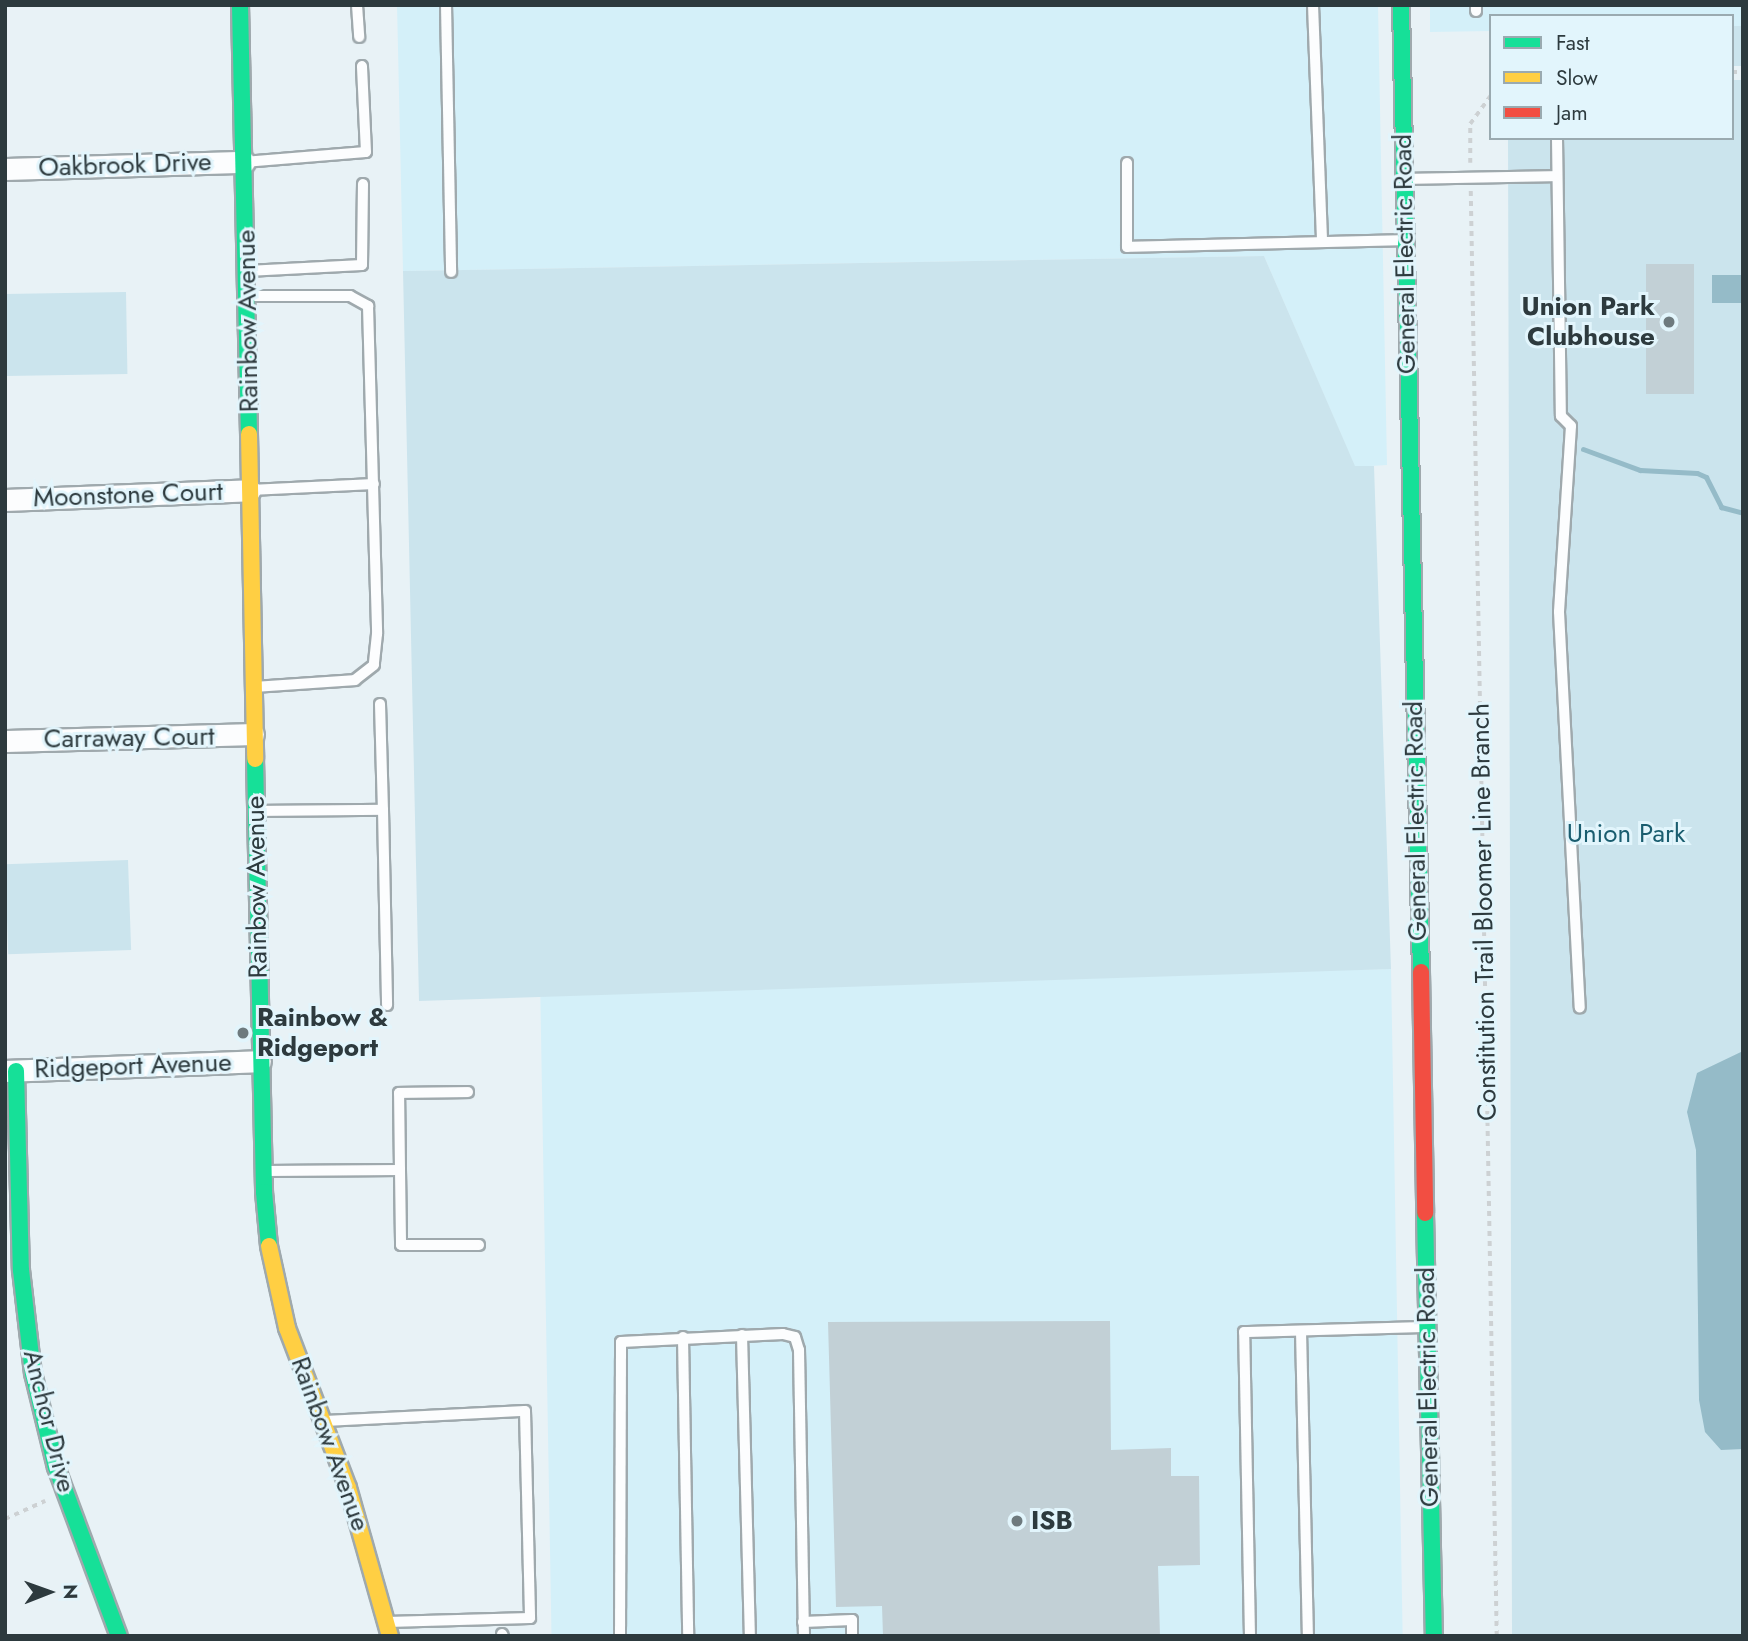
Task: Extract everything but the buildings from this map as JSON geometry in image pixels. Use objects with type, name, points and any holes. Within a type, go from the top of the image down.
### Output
[{"type":"street","name":"Rainbow Avenue","points":[[240,5],[260,1061],[263,1171],[270,1251],[281,1302],[320,1421],[348,1488],[388,1629]]},
{"type":"street","name":"General Electric Road","points":[[1401,5],[1434,1636]]},
{"type":"street","name":"Oakbrook Drive","points":[[5,169],[244,162]]},
{"type":"street","name":"Moonstone Court","points":[[5,500],[250,490]]},
{"type":"street","name":"Carraway Court","points":[[5,741],[253,734]]},
{"type":"street","name":"Ridgeport Avenue","points":[[11,1071],[260,1061]]},
{"type":"street","name":"Anchor Drive","points":[[11,1071],[26,1326],[43,1419],[66,1491],[120,1636]]},
{"type":"lane","points":[[357,5],[359,37]]},
{"type":"lane","points":[[446,5],[451,272]]},
{"type":"lane","points":[[1313,5],[1322,242]]},
{"type":"lane","points":[[244,162],[366,152],[362,66]]},
{"type":"lane","points":[[1557,140],[1561,416],[1571,426],[1559,612],[1580,1007]]},
{"type":"lane","points":[[1127,163],[1127,247],[1404,240]]},
{"type":"lane","points":[[1404,179],[1557,176]]},
{"type":"lane","points":[[247,271],[362,265],[363,184]]},
{"type":"lane","points":[[247,296],[350,296],[368,306],[377,634],[374,665],[366,674],[342,683],[253,687]]},
{"type":"lane","points":[[250,490],[374,484]]},
{"type":"lane","points":[[380,704],[387,1005]]},
{"type":"lane","points":[[255,811],[383,810]]},
{"type":"lane","points":[[468,1092],[399,1093],[401,1245],[479,1245]]},
{"type":"lane","points":[[263,1171],[400,1170]]},
{"type":"lane","points":[[1250,1636],[1244,1332],[1427,1328]]},
{"type":"lane","points":[[1301,1331],[1308,1636]]},
{"type":"lane","points":[[742,1335],[750,1636]]},
{"type":"lane","points":[[620,1636],[618,1354],[621,1342],[630,1338],[742,1335],[795,1337],[799,1350],[804,1636]]},
{"type":"lane","points":[[683,1337],[688,1636]]},
{"type":"lane","points":[[320,1421],[525,1411],[530,1618],[388,1629]]},
{"type":"lane","points":[[803,1622],[852,1620],[852,1636]]},
{"type":"path","points":[[1470,170],[1470,124],[1489,98]]},
{"type":"path","name":"Constitution Trail Bloomer Line Branch","points":[[1471,188],[1497,1636]]},
{"type":"path","points":[[5,1519],[66,1491]]},
{"type":"shaded area","points":[[397,5],[1378,5],[1387,465],[1355,467],[1264,256],[403,271]]},
{"type":"shaded area","points":[[1430,5],[1743,5],[1743,26],[1734,26],[1734,14],[1489,14],[1489,31],[1430,32]]},
{"type":"shaded area","points":[[1712,275],[1743,275],[1743,303],[1712,303]]},
{"type":"shaded area","points":[[1391,969],[1403,1636],[552,1636],[540,984]]},
{"type":"shaded area","points":[[1743,1051],[1743,1449],[1721,1450],[1705,1432],[1699,1400],[1696,1150],[1687,1112],[1697,1073]]},
{"type":"green space","points":[[1734,26],[1743,26],[1743,66],[1734,66]]},
{"type":"green space","name":"Union Park","points":[[1734,80],[1743,80],[1743,1636],[1512,1636],[1508,140],[1734,140]]},
{"type":"green space","points":[[1264,256],[1355,466],[1374,466],[1391,969],[419,1001],[403,271]]},
{"type":"green space","points":[[126,292],[127,374],[6,376],[5,294]]},
{"type":"green space","points":[[128,860],[131,950],[8,954],[5,864]]},
{"type":"waterway","points":[[1583,449],[1640,470],[1697,473],[1706,477],[1721,507],[1743,513]]},
{"type":"traffic: fast","points":[[240,5],[249,434]]},
{"type":"traffic: fast","points":[[1401,5],[1421,972]]},
{"type":"traffic: fast","points":[[255,759],[264,1192],[269,1246]]},
{"type":"traffic: fast","points":[[16,1071],[21,1270],[33,1373],[56,1467],[119,1636]]},
{"type":"traffic: fast","points":[[1425,1213],[1434,1636]]},
{"type":"traffic: slow","points":[[249,434],[255,759]]},
{"type":"traffic: slow","points":[[269,1246],[287,1328],[348,1488],[390,1636]]},
{"type":"traffic: jam","points":[[1421,972],[1425,1213]]},
{"type":"place","name":"Union Park Clubhouse","points":[[1669,322]]},
{"type":"place","name":"Rainbow & Ridgeport","points":[[243,1033]]},
{"type":"place","name":"ISB","points":[[1017,1521]]}]
